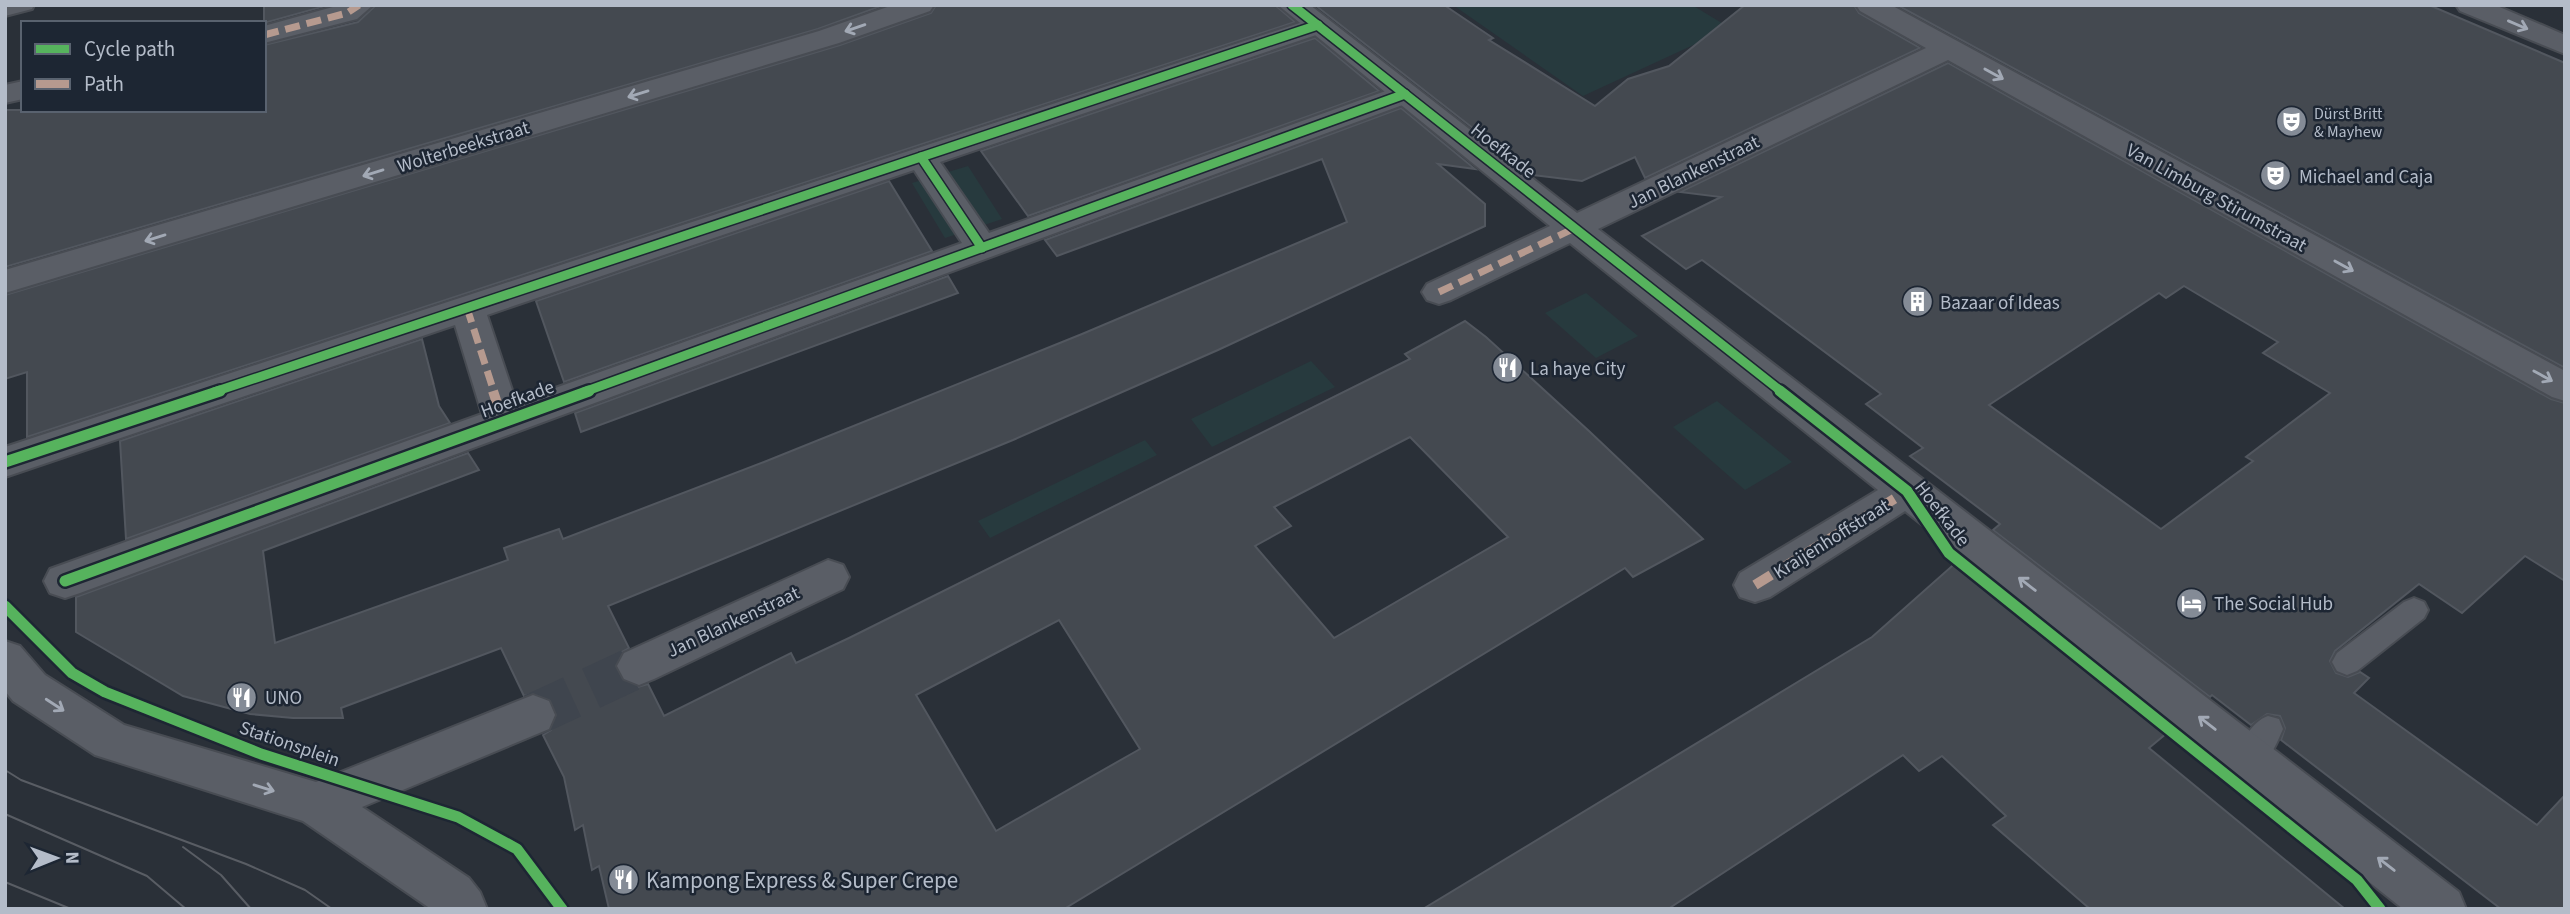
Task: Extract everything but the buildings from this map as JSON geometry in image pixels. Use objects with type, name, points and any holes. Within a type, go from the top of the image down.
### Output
[{"type":"street","points":[[266,34],[347,13],[359,5]]},
{"type":"street","name":"Wolterbeekstraat","points":[[5,282],[829,37],[920,5]]},
{"type":"street","name":"Van Limburg Stirumstraat","points":[[1870,5],[2565,388]]},
{"type":"street","points":[[2470,5],[2565,45]]},
{"type":"street","name":"Hoefkade","points":[[5,462],[921,157],[1305,15],[1907,491],[2260,743],[2440,908]]},
{"type":"street","name":"Jan Blankenstraat","points":[[1439,292],[1947,49]]},
{"type":"street","name":"Hoefkade","points":[[65,581],[1405,94]]},
{"type":"street","points":[[921,157],[982,248]]},
{"type":"street","name":"Hoefkade","points":[[467,308],[503,421]]},
{"type":"street","name":"Kraijenhoffstraat","points":[[1755,585],[1907,491]]},
{"type":"street","name":"Jan Blankenstraat","points":[[639,666],[828,577]]},
{"type":"street","points":[[5,659],[29,688],[111,741],[317,804],[452,895],[463,909]]},
{"type":"street","points":[[317,804],[533,715]]},
{"type":"lane","points":[[5,10],[25,5]]},
{"type":"lane","points":[[2347,662],[2414,610]]},
{"type":"green space","points":[[1453,5],[1692,5],[1730,28],[1583,96]]},
{"type":"green space","points":[[968,166],[1002,219],[945,238],[912,183]]},
{"type":"green space","points":[[1586,293],[1638,336],[1596,358],[1545,313]]},
{"type":"green space","points":[[1311,361],[1335,387],[1212,447],[1191,419]]},
{"type":"green space","points":[[1717,401],[1792,462],[1745,490],[1673,427]]},
{"type":"green space","points":[[1145,440],[1157,455],[990,538],[978,521]]},
{"type":"tunnel","points":[[533,715],[639,666]]},
{"type":"tram line","points":[[5,770],[21,780],[246,864],[305,890],[332,909]]},
{"type":"tram line","points":[[5,814],[147,876],[186,909]]},
{"type":"tram line","points":[[183,847],[221,875],[251,909]]},
{"type":"tram line","points":[[5,882],[71,909]]},
{"type":"marked path","points":[[266,34],[347,13],[359,5]]},
{"type":"marked path","points":[[1439,292],[1575,228]]},
{"type":"marked path","points":[[467,308],[503,421]]},
{"type":"marked path","points":[[1755,585],[1907,491]]},
{"type":"cycle path","points":[[1292,5],[1907,491],[1949,553],[2357,880],[2380,909]]},
{"type":"cycle path","points":[[5,462],[1318,25]]},
{"type":"cycle path","points":[[65,581],[1405,94]]},
{"type":"cycle path","points":[[921,157],[982,248]]},
{"type":"cycle path","name":"Stationsplein","points":[[5,606],[72,673],[105,692],[261,754],[458,817],[517,849],[562,909]]},
{"type":"place","name":"Dürst Britt & Mayhew","points":[[2291,122]]},
{"type":"place","name":"Michael and Caja","points":[[2276,176]]},
{"type":"place","name":"Bazaar of Ideas","points":[[1917,302]]},
{"type":"place","name":"La haye City","points":[[1507,368]]},
{"type":"place","name":"The Social Hub","points":[[2191,603]]},
{"type":"place","name":"UNO","points":[[242,697]]},
{"type":"place","name":"Kampong Express & Super Crepe","points":[[623,880]]}]
